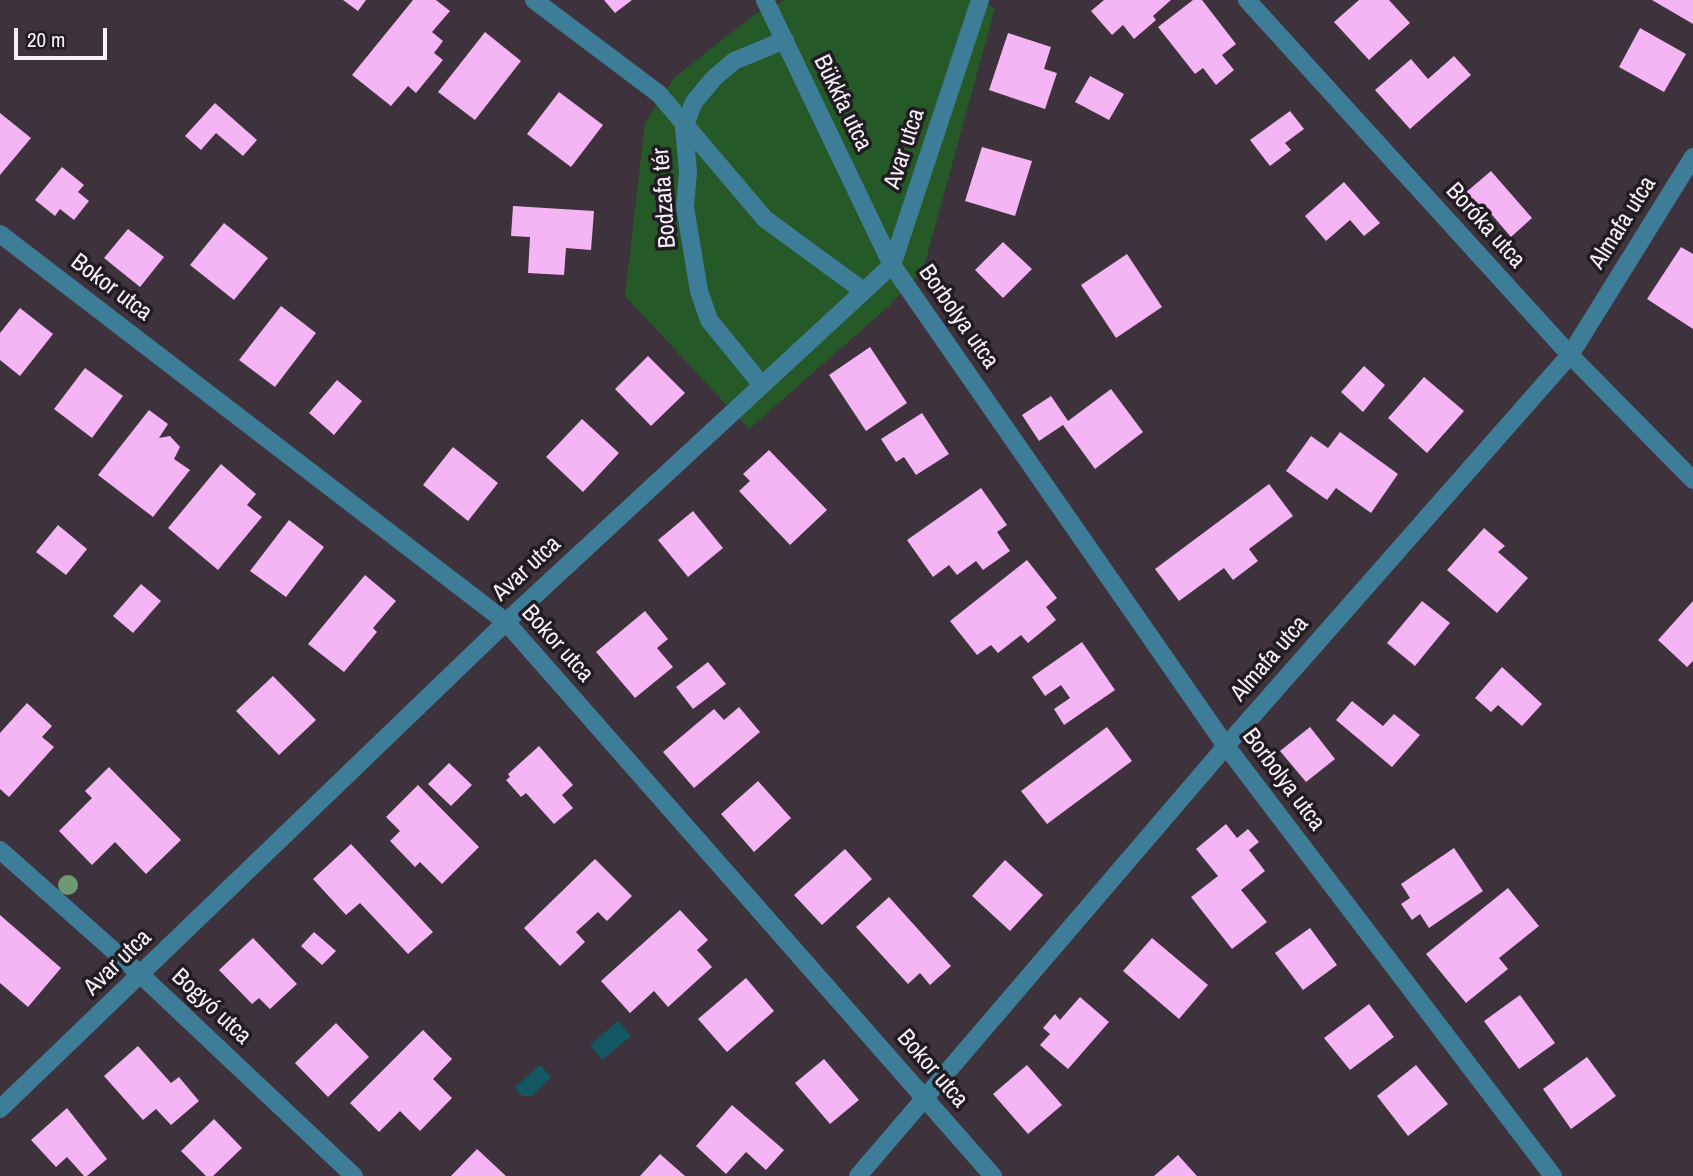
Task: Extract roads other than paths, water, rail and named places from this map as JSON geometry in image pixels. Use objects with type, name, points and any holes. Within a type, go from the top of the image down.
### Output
[{"type":"street","points":[[534,0],[659,94],[684,127],[765,219],[862,290]]},
{"type":"street","name":"Bükkfa utca","points":[[765,0],[892,265]]},
{"type":"street","name":"Avar utca","points":[[0,1109],[506,622],[892,265],[980,0]]},
{"type":"street","name":"Boróka utca","points":[[1247,0],[1570,355],[1693,480]]},
{"type":"street","name":"Bodzafa tér","points":[[761,384],[709,320],[699,291],[685,207],[688,172],[684,127],[694,102],[714,78],[734,61],[785,40]]},
{"type":"street","name":"Almafa utca","points":[[858,1176],[1226,746],[1570,355],[1693,157]]},
{"type":"street","name":"Bokor utca","points":[[0,234],[506,622],[993,1176]]},
{"type":"street","name":"Borbolya utca","points":[[892,265],[1226,746],[1553,1176]]},
{"type":"street","name":"Bogyó utca","points":[[0,850],[141,975],[354,1176]]},
{"type":"water","points":[[618,1021],[631,1036],[602,1060],[590,1045]]},
{"type":"water","points":[[540,1065],[551,1077],[532,1096],[522,1096],[515,1087]]}]
